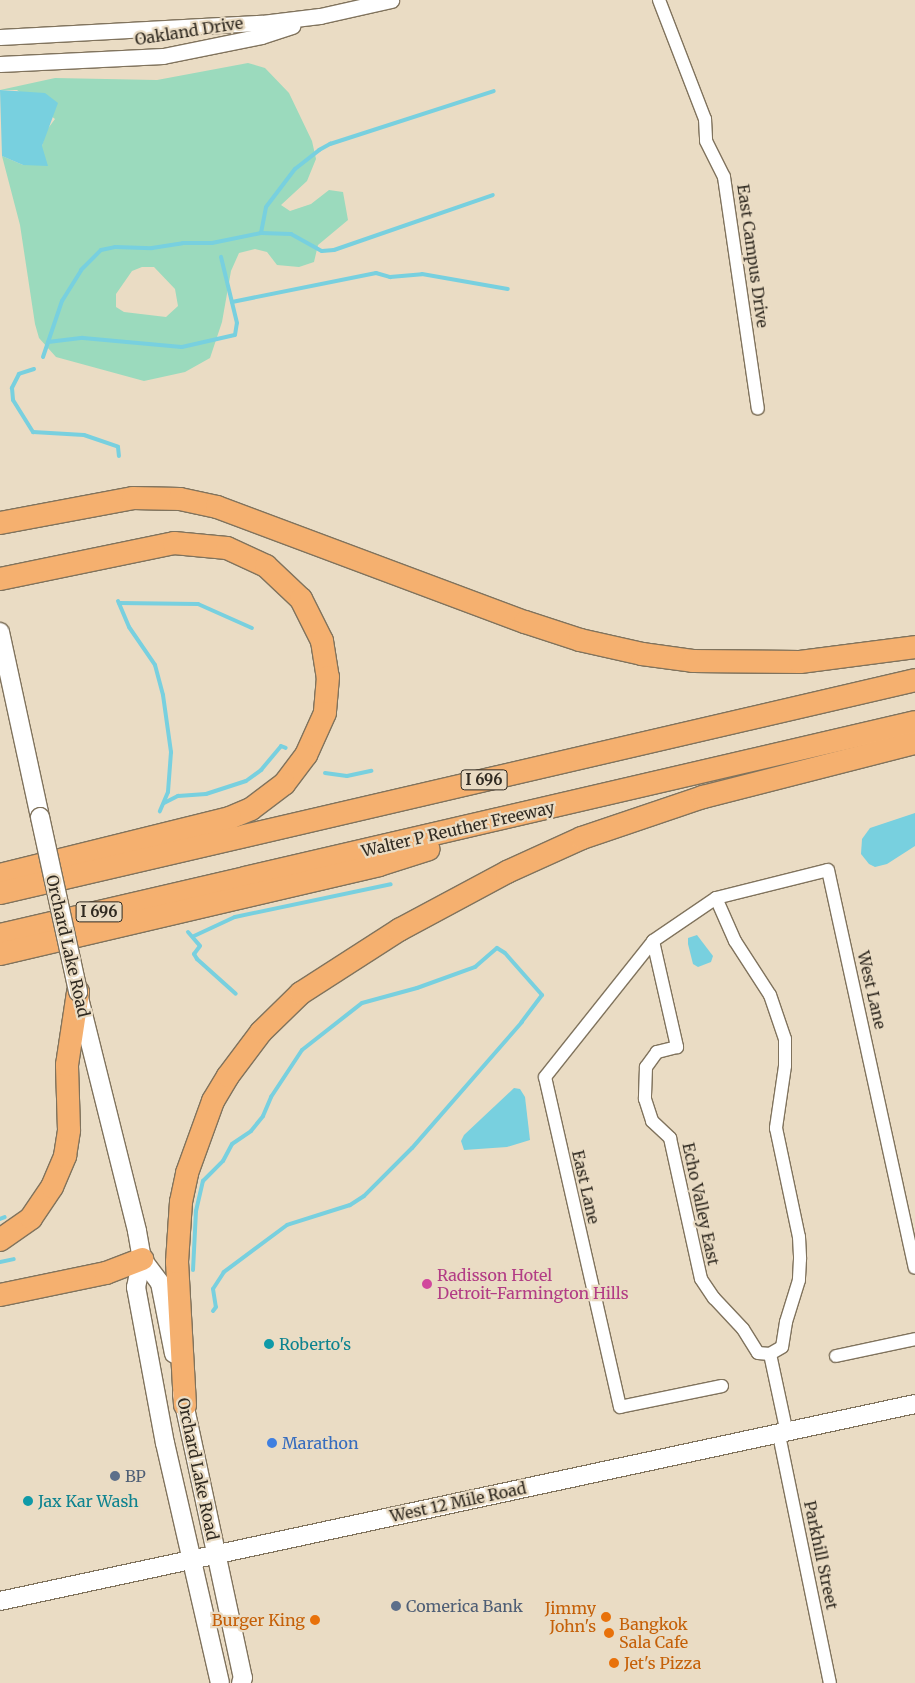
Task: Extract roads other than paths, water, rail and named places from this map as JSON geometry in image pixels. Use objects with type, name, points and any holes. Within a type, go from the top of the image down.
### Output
[{"type":"highway","points":[[0,523],[133,498],[180,499],[244,516],[525,622],[580,640],[642,654],[692,661],[800,662],[915,647]]},
{"type":"highway","points":[[0,579],[174,543],[221,546],[266,566],[301,600],[322,641],[328,677],[325,713],[306,755],[284,784],[250,809],[230,818],[0,875]]},
{"type":"highway","name":"I 696","points":[[0,893],[915,680]]},
{"type":"highway","name":"Walter P Reuther Freeway","points":[[0,935],[915,722]]},
{"type":"highway","points":[[185,1405],[177,1262],[187,1173],[213,1101],[228,1076],[261,1032],[301,993],[399,930],[507,872],[582,838],[703,797],[915,743]]},
{"type":"highway","points":[[0,954],[379,865],[564,804]]},
{"type":"highway","points":[[0,1240],[31,1218],[52,1187],[65,1156],[70,1130],[67,1065],[78,992]]},
{"type":"highway","points":[[0,1295],[106,1273],[142,1260]]},
{"type":"main road","name":"Orchard Lake Road","points":[[0,632],[78,992],[142,1260],[160,1283],[243,1678],[241,1683]]},
{"type":"main road","name":"Orchard Lake Road","points":[[142,1260],[136,1287],[190,1558],[220,1683]]},
{"type":"main road","name":"West 12 Mile Road","points":[[0,1601],[190,1558],[783,1434],[915,1404]]},
{"type":"street","name":"Oakland Drive","points":[[0,37],[262,23],[320,16],[391,0]]},
{"type":"street","name":"East Campus Drive","points":[[659,0],[705,119],[706,141],[724,177],[758,409]]},
{"type":"street","name":"Oakland Drive","points":[[0,64],[164,56],[261,36],[320,16]]},
{"type":"street","name":"West Lane","points":[[683,920],[716,898],[828,870],[915,1268]]},
{"type":"street","points":[[716,898],[735,941],[770,994],[785,1039],[785,1066],[776,1128],[799,1237],[800,1259],[799,1280],[786,1322],[782,1347],[770,1354]]},
{"type":"street","name":"East Lane","points":[[683,920],[653,941],[545,1076],[620,1407],[722,1386]]},
{"type":"street","name":"Echo Valley East","points":[[653,941],[677,1047],[657,1052],[646,1067],[644,1099],[652,1121],[670,1138],[701,1278],[714,1298],[743,1329],[758,1353],[770,1354]]},
{"type":"street","points":[[836,1356],[915,1339]]},
{"type":"street","name":"Parkhill Street","points":[[770,1354],[783,1434],[830,1683]]},
{"type":"water","points":[[0,90],[45,93],[58,103],[42,146],[48,166],[23,165],[2,156]]},
{"type":"water","points":[[915,813],[915,846],[887,864],[875,867],[869,864],[861,854],[862,839],[870,828]]},
{"type":"water","points":[[697,935],[713,956],[711,962],[698,967],[693,964],[688,944],[688,938]]},
{"type":"water","points":[[514,1088],[520,1089],[525,1097],[530,1140],[507,1147],[464,1150],[461,1141],[464,1135]]},
{"type":"waterway","points":[[261,233],[266,207],[295,169],[319,150],[330,144],[494,91]]},
{"type":"waterway","points":[[43,357],[62,301],[81,270],[101,250],[115,247],[152,248],[183,243],[212,243],[261,233],[291,234],[322,251],[334,250],[493,195]]},
{"type":"waterway","points":[[48,342],[83,338],[182,347],[235,335],[237,323],[221,257]]},
{"type":"waterway","points":[[232,302],[376,273],[390,277],[422,274],[508,289]]},
{"type":"waterway","points":[[34,369],[19,374],[12,388],[13,400],[33,432],[84,435],[118,447],[119,456]]},
{"type":"waterway","points":[[118,601],[129,627],[155,665],[163,695],[171,752],[168,792],[160,811]]},
{"type":"waterway","points":[[119,603],[198,604],[252,628]]},
{"type":"waterway","points":[[164,803],[178,796],[206,794],[246,781],[261,770],[281,746],[286,748]]},
{"type":"waterway","points":[[325,773],[347,776],[371,771]]},
{"type":"waterway","points":[[194,936],[235,917],[391,884]]},
{"type":"waterway","points":[[188,932],[200,946],[194,954],[197,959],[236,994]]},
{"type":"waterway","points":[[193,1270],[196,1211],[203,1181],[223,1161],[232,1144],[251,1131],[263,1116],[271,1097],[302,1050],[362,1003],[417,988],[475,967],[497,948],[505,953],[542,995],[522,1022],[412,1148],[364,1196],[350,1205],[287,1225],[224,1272],[213,1289],[216,1307],[213,1311]]},
{"type":"waterway","points":[[0,1219],[5,1217]]},
{"type":"waterway","points":[[0,1262],[14,1259]]},
{"type":"place","name":"Radisson Hotel Detroit-Farmington Hills","points":[[427,1284]]},
{"type":"place","name":"Roberto's","points":[[269,1344]]},
{"type":"place","name":"Marathon","points":[[272,1443]]},
{"type":"place","name":"BP","points":[[115,1476]]},
{"type":"place","name":"Jax Kar Wash","points":[[28,1501]]},
{"type":"place","name":"Comerica Bank","points":[[396,1606]]},
{"type":"place","name":"Jimmy John's","points":[[606,1617]]},
{"type":"place","name":"Burger King","points":[[315,1620]]},
{"type":"place","name":"Bangkok Sala Cafe","points":[[609,1633]]},
{"type":"place","name":"Jet's Pizza","points":[[614,1663]]}]
